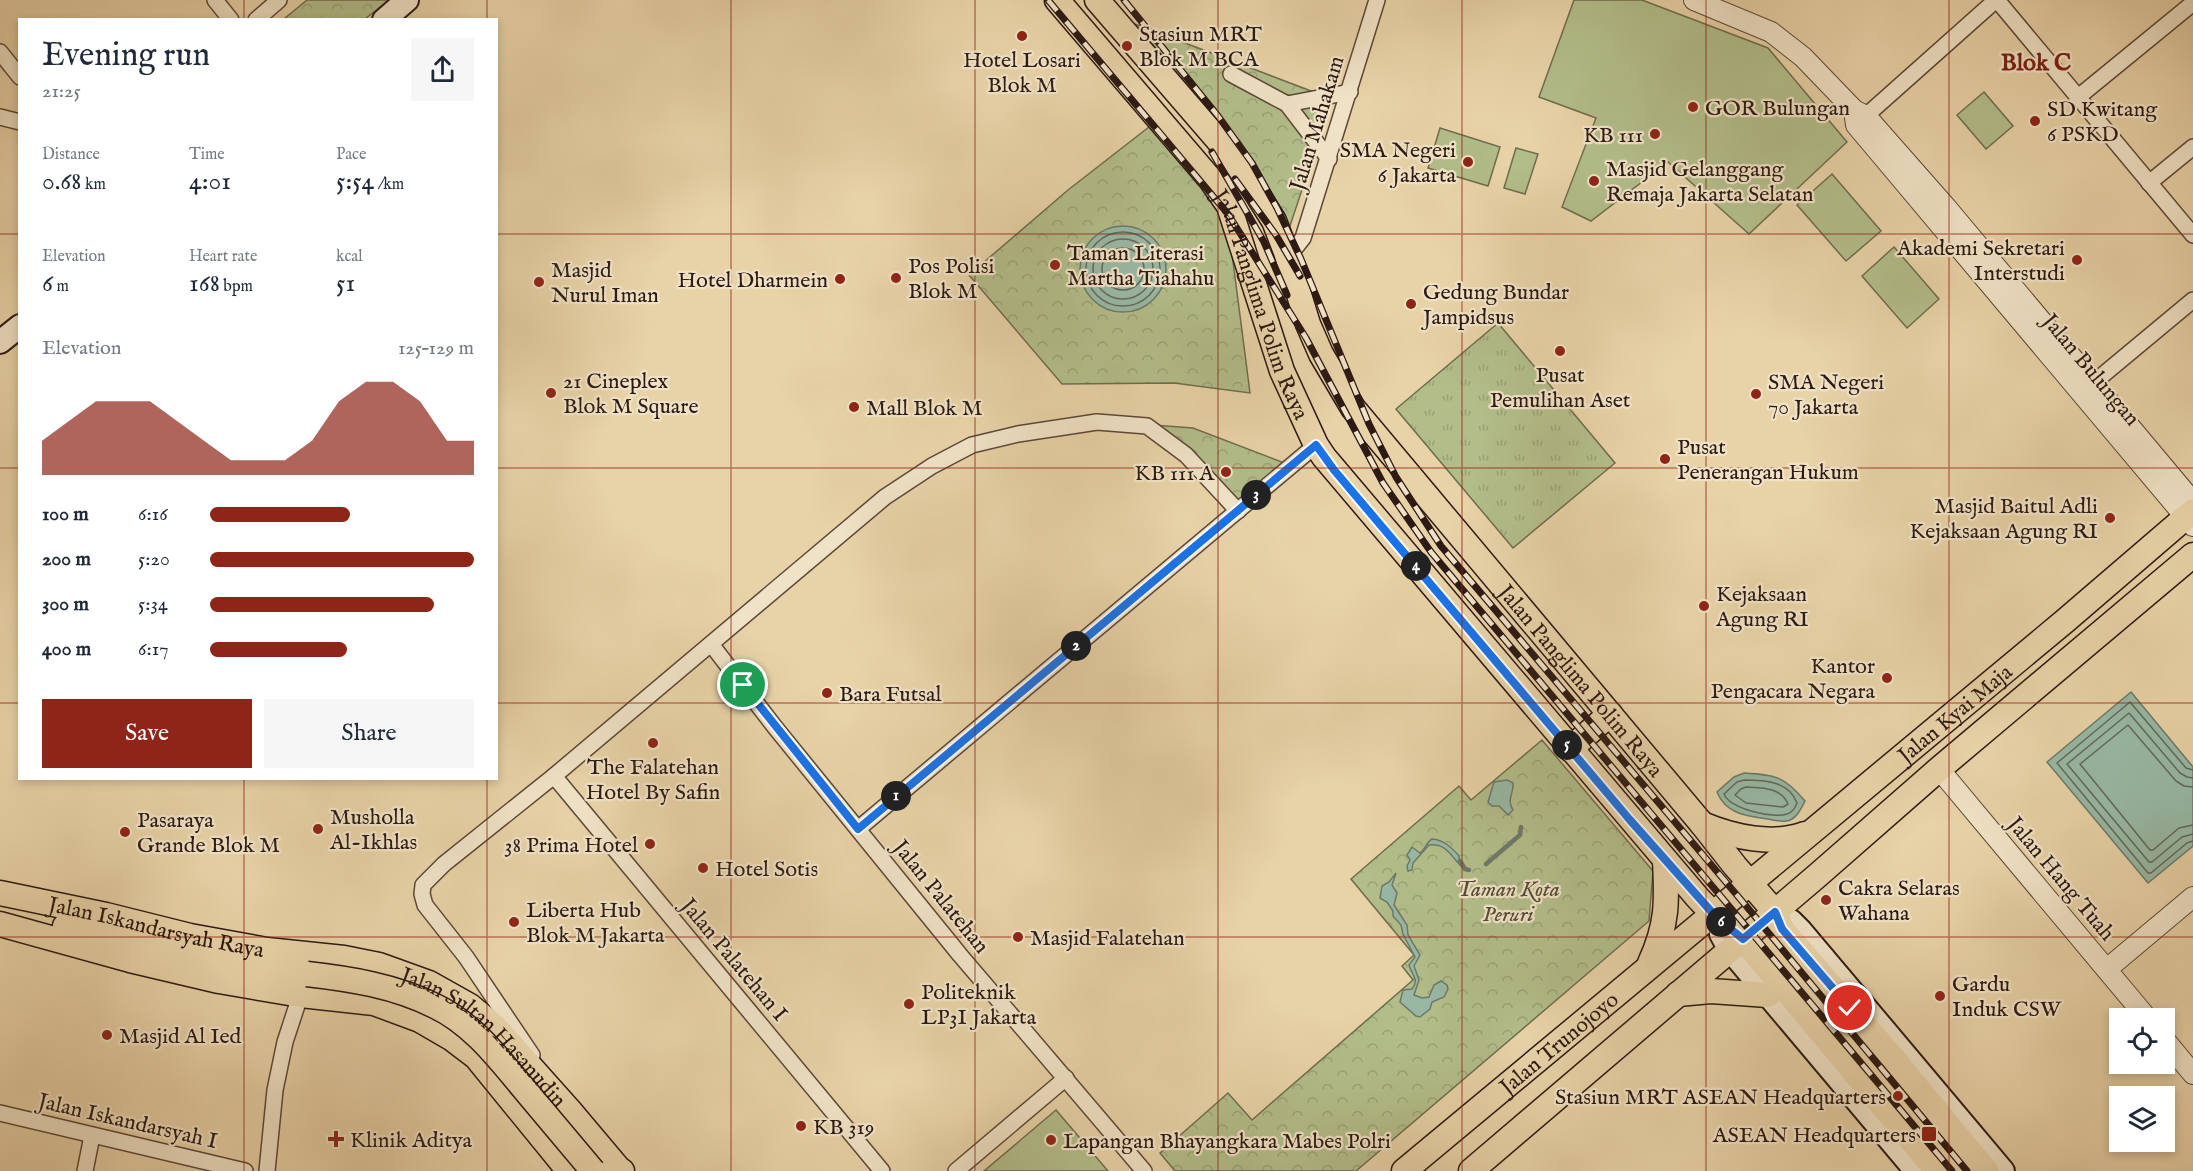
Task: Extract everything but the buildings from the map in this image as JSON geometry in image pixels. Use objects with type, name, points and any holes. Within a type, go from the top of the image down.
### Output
[{"type":"main road","points":[[386,18],[407,0]]},
{"type":"main road","name":"Jalan Panglima Polim Raya","points":[[1057,0],[1211,180],[1229,206],[1282,371],[1316,445],[1334,470],[1736,944],[1937,1171]]},
{"type":"main road","name":"Jalan Panglima Polim Raya","points":[[1097,0],[1230,154],[1274,221],[1308,324],[1321,354],[1353,408],[1702,824],[1775,912],[1782,929],[1986,1171]]},
{"type":"main road","name":"Jalan Kyai Maja","points":[[1714,916],[1749,882],[2191,514]]},
{"type":"main road","name":"Jalan Kyai Maja","points":[[1736,944],[2193,555]]},
{"type":"main road","points":[[1570,749],[1610,714]]},
{"type":"main road","points":[[1702,824],[1732,834],[1777,840],[1791,839],[1811,831]]},
{"type":"main road","points":[[1648,968],[1661,939],[1667,906],[1665,860]]},
{"type":"main road","name":"Jalan Iskandarsyah Raya","points":[[0,893],[106,915],[190,936],[313,956]]},
{"type":"main road","points":[[0,911],[236,963],[358,980],[436,1006],[467,1027],[480,1039],[593,1171]]},
{"type":"main road","points":[[1775,912],[1791,921],[1801,932],[1905,1052],[2003,1171]]},
{"type":"main road","name":"Jalan Trunojoyo","points":[[1404,1171],[1714,916]]},
{"type":"main road","name":"Jalan Iskandarsyah Raya","points":[[0,924],[173,970],[300,995]]},
{"type":"main road","points":[[1736,944],[1768,995],[1916,1171]]},
{"type":"main road","name":"Jalan Trunojoyo","points":[[1471,1171],[1736,944]]},
{"type":"main road","name":"Jalan Sultan Hasanudin","points":[[313,956],[344,958],[379,965],[429,983],[470,1006],[495,1027],[620,1170]]},
{"type":"main road","points":[[1678,994],[1711,991],[1768,995]]},
{"type":"main road","name":"Jalan Sultan Hasanudin","points":[[300,995],[374,1003],[420,1020],[451,1038],[476,1057],[569,1171]]},
{"type":"street","points":[[214,0],[229,18]]},
{"type":"street","points":[[258,18],[279,0]]},
{"type":"street","name":"Jalan Mahakam","points":[[1286,252],[1296,247],[1303,238],[1377,0]]},
{"type":"street","name":"Jalan Bulungan","points":[[1694,0],[1771,32],[1803,57],[1946,207],[2092,384],[2191,514]]},
{"type":"street","points":[[1859,117],[1997,0],[2193,235]]},
{"type":"street","points":[[2077,98],[2193,3]]},
{"type":"street","points":[[0,52],[18,74]]},
{"type":"street","points":[[1232,74],[1287,104],[1329,159]]},
{"type":"street","points":[[1287,104],[1350,92]]},
{"type":"street","points":[[0,117],[18,122]]},
{"type":"street","name":"Jalan Bulungan","points":[[1859,117],[2191,514]]},
{"type":"street","points":[[2149,183],[2193,147]]},
{"type":"street","points":[[2092,384],[2193,300]]},
{"type":"street","points":[[570,1111],[466,957],[424,905],[423,885],[444,864],[554,776],[885,497],[932,466],[972,445],[1018,434],[1097,422],[1147,426],[1186,455],[1238,511]]},
{"type":"street","points":[[858,829],[1316,445]]},
{"type":"street","name":"Jalan Palatehan","points":[[711,644],[960,955],[1144,1171]]},
{"type":"street","name":"Jalan Hang Tuah","points":[[1939,769],[2139,1008]]},
{"type":"street","name":"Jalan Palatehan I","points":[[554,776],[882,1171]]},
{"type":"street","points":[[2107,969],[2193,897]]},
{"type":"street","points":[[267,1171],[275,1090],[285,1042],[313,956]]},
{"type":"street","points":[[2175,1052],[2193,1074]]},
{"type":"street","points":[[956,1171],[1066,1078]]},
{"type":"street","name":"Jalan Iskandarsyah I","points":[[0,1113],[245,1171]]},
{"type":"street","points":[[85,1171],[92,1136]]},
{"type":"green space","points":[[307,0],[389,0],[366,18],[285,18]]},
{"type":"green space","name":"GOR Bulungan","points":[[1574,0],[1642,0],[1768,48],[1847,142],[1749,234],[1668,162],[1591,221],[1562,207],[1596,118],[1539,97]]},
{"type":"green space","points":[[1135,24],[1332,99],[1286,238],[1272,198],[1252,160]]},
{"type":"green space","points":[[1984,92],[2013,126],[1986,149],[1957,115]]},
{"type":"green space","points":[[1149,127],[1218,203],[1231,246],[1250,393],[1174,383],[1062,384],[969,275],[1068,190]]},
{"type":"green space","points":[[1440,128],[1500,147],[1488,186],[1428,168]]},
{"type":"green space","points":[[1516,148],[1538,154],[1525,194],[1504,188]]},
{"type":"green space","points":[[1832,174],[1881,231],[1846,261],[1797,205]]},
{"type":"green space","points":[[1894,247],[1939,299],[1907,328],[1862,276]]},
{"type":"green space","points":[[1498,323],[1615,463],[1513,548],[1396,409]]},
{"type":"green space","points":[[1153,425],[1193,428],[1287,464],[1229,509]]},
{"type":"green space","name":"Taman Kota Peruri","points":[[1542,740],[1653,871],[1649,921],[1356,1171],[1175,1171],[1160,1153],[1228,1093],[1252,1120],[1413,980],[1402,966],[1414,955],[1351,879],[1459,786],[1471,800]]},
{"type":"green space","name":"Lapangan Bhayangkara Mabes Polri","points":[[1056,1110],[1108,1171],[984,1171]]},
{"type":"water","points":[[1123,226],[1140,229],[1154,238],[1163,252],[1166,269],[1163,286],[1154,300],[1140,309],[1123,312],[1106,309],[1092,300],[1083,286],[1080,269],[1083,252],[1092,238],[1106,229]]},
{"type":"water","points":[[2131,692],[2193,767],[2193,846],[2148,883],[2047,762]]},
{"type":"water","points":[[1744,773],[1772,776],[1791,786],[1805,801],[1798,814],[1793,819],[1782,821],[1745,815],[1731,809],[1717,792],[1734,777]]},
{"type":"water","points":[[1507,780],[1513,783],[1510,803],[1513,810],[1508,815],[1499,806],[1492,806],[1488,802],[1494,782]]},
{"type":"water","points":[[1432,839],[1444,842],[1453,850],[1459,856],[1460,865],[1443,848],[1429,845],[1413,863],[1412,870],[1408,871],[1407,866],[1410,860],[1407,855],[1412,847],[1420,853]]},
{"type":"water","points":[[1396,873],[1392,885],[1397,893],[1394,905],[1407,925],[1408,935],[1420,955],[1414,966],[1419,980],[1414,995],[1422,998],[1429,997],[1434,985],[1441,981],[1447,985],[1448,989],[1444,997],[1432,1002],[1430,1009],[1420,1017],[1400,1002],[1403,990],[1412,989],[1415,982],[1409,965],[1415,957],[1401,925],[1393,916],[1393,911],[1387,902],[1380,898],[1382,886],[1389,882]]},
{"type":"waterway","points":[[1486,864],[1520,835],[1521,827]]},
{"type":"waterway","points":[[1460,861],[1465,869],[1469,870]]},
{"type":"railway","points":[[1048,0],[1228,214],[1306,338],[1383,483],[1431,552],[1952,1171]]},
{"type":"railway","points":[[1124,0],[1218,116],[1252,163],[1277,208],[1301,259],[1369,424],[1396,477],[1441,546],[1967,1171]]},
{"type":"railway","points":[[1212,152],[1264,242],[1287,295]]},
{"type":"railway","points":[[1235,179],[1276,235],[1300,276]]},
{"type":"place","name":"Hotel Losari Blok M","points":[[1022,36]]},
{"type":"place","name":"Stasiun MRT Blok M BCA","points":[[1127,46]]},
{"type":"place","name":"GOR Bulungan","points":[[1693,107]]},
{"type":"place","name":"SD Kwitang 6 PSKD","points":[[2035,121]]},
{"type":"place","name":"KB 111","points":[[1655,134]]},
{"type":"place","name":"SMA Negeri 6 Jakarta","points":[[1468,162]]},
{"type":"place","name":"Masjid Gelanggang Remaja Jakarta Selatan","points":[[1594,181]]},
{"type":"place","name":"Akademi Sekretari Interstudi","points":[[2077,260]]},
{"type":"place","name":"Taman Literasi Martha Tiahahu","points":[[1055,265]]},
{"type":"place","name":"Pos Polisi Blok M","points":[[896,278]]},
{"type":"place","name":"Hotel Dharmein","points":[[840,279]]},
{"type":"place","name":"Masjid Nurul Iman","points":[[539,282]]},
{"type":"place","name":"Gedung Bundar Jampidsus","points":[[1411,304]]},
{"type":"place","name":"Pusat Pemulihan Aset","points":[[1560,351]]},
{"type":"place","name":"21 Cineplex Blok M Square","points":[[551,393]]},
{"type":"place","name":"SMA Negeri 70 Jakarta","points":[[1756,394]]},
{"type":"place","name":"Mall Blok M","points":[[854,407]]},
{"type":"place","name":"Pusat Penerangan Hukum","points":[[1665,459]]},
{"type":"place","name":"KB 111 A","points":[[1226,472]]},
{"type":"place","name":"Masjid Baitul Adli Kejaksaan Agung RI","points":[[2110,518]]},
{"type":"place","name":"Kejaksaan Agung RI","points":[[1704,606]]},
{"type":"place","name":"Kantor Pengacara Negara","points":[[1887,678]]},
{"type":"place","name":"Bara Futsal","points":[[827,693]]},
{"type":"place","name":"The Falatehan Hotel By Safin","points":[[653,743]]},
{"type":"place","name":"Musholla Al-Ikhlas","points":[[318,829]]},
{"type":"place","name":"Pasaraya Grande Blok M","points":[[125,832]]},
{"type":"place","name":"38 Prima Hotel","points":[[650,844]]},
{"type":"place","name":"Hotel Sotis","points":[[703,868]]},
{"type":"place","name":"Cakra Selaras Wahana","points":[[1826,900]]},
{"type":"place","name":"Liberta Hub Blok M Jakarta","points":[[514,922]]},
{"type":"place","name":"Masjid Falatehan","points":[[1018,937]]},
{"type":"place","name":"Gardu Induk CSW","points":[[1940,996]]},
{"type":"place","name":"Politeknik LP3I Jakarta","points":[[909,1004]]},
{"type":"place","name":"Masjid Al Ied","points":[[107,1035]]},
{"type":"place","name":"Stasiun MRT ASEAN Headquarters","points":[[1898,1096]]},
{"type":"place","name":"KB 319","points":[[801,1126]]},
{"type":"place","name":"ASEAN Headquarters","points":[[1929,1134]]},
{"type":"place","name":"Klinik Aditya","points":[[336,1139]]},
{"type":"place","name":"Lapangan Bhayangkara Mabes Polri","points":[[1051,1140]]},
{"type":"district","name":"Blok C","points":[[2036,62]]},
{"type":"route","points":[[743,685],[858,829],[1316,445],[1334,470],[1697,897],[1717,918],[1743,939],[1775,912],[1782,929],[1850,1008]]}]
